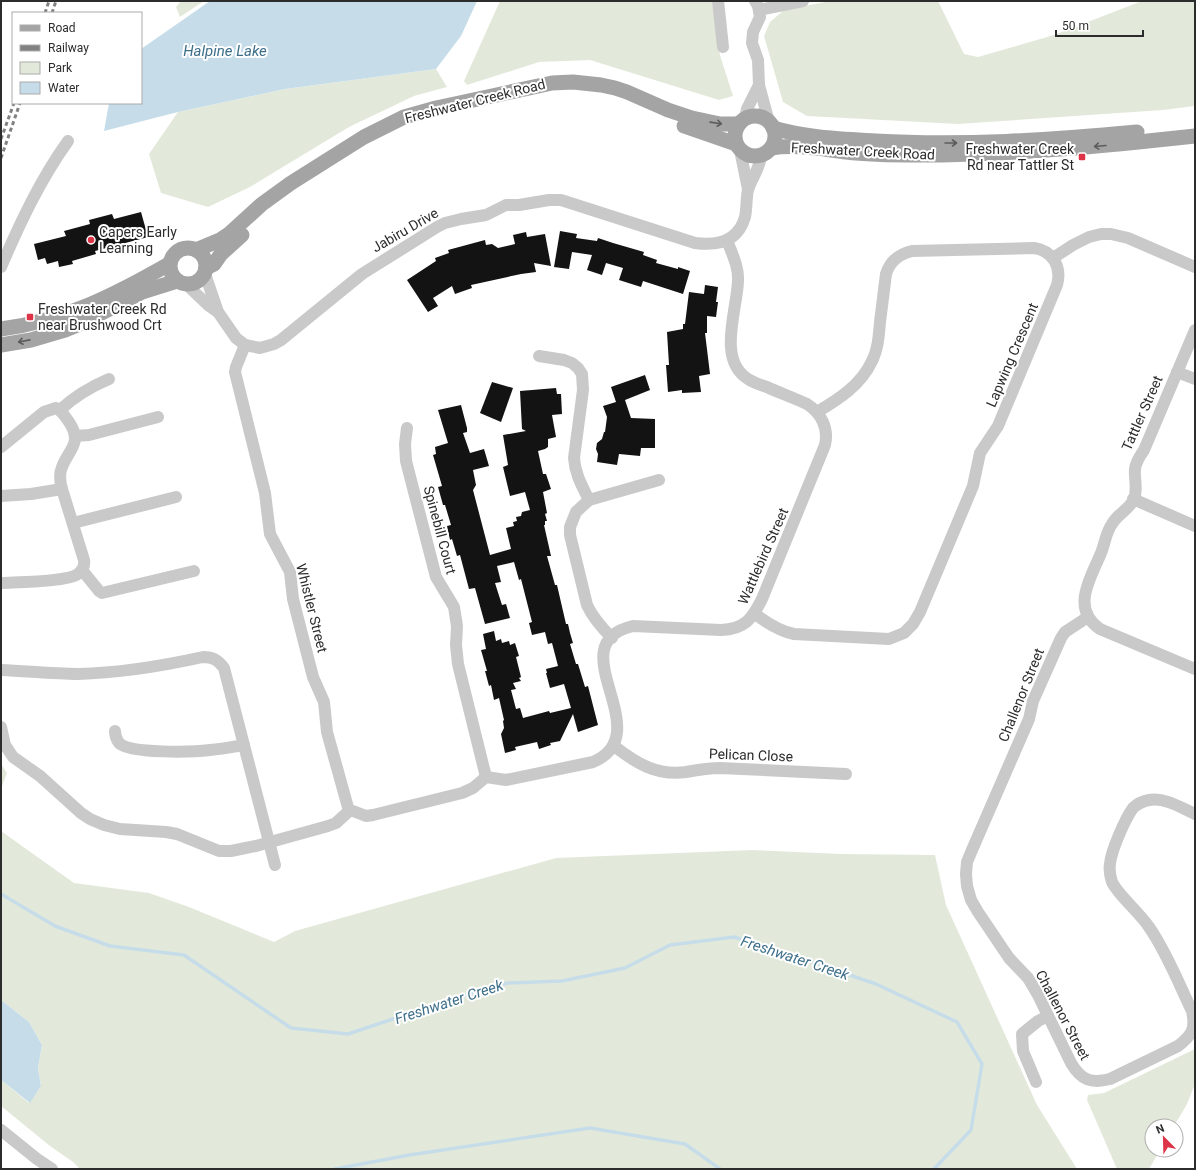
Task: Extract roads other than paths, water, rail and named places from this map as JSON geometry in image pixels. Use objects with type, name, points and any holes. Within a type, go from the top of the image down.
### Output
[{"type":"main road","name":"Freshwater Creek Road","points":[[196,250],[220,240],[229,234],[262,204],[364,137],[398,120],[436,108],[540,85],[557,82],[573,82],[615,88],[628,92],[668,110],[692,118],[720,124],[742,121]]},
{"type":"main road","name":"Freshwater Creek Road","points":[[205,271],[214,264],[227,248],[263,217],[282,201],[310,182],[377,140],[406,127],[439,117],[542,94],[582,91],[617,98],[668,120],[738,147]]},
{"type":"main road","points":[[751,116],[757,116],[763,118],[771,125],[775,135],[774,142],[766,152],[750,156],[738,147],[735,133],[742,121],[751,116]]},
{"type":"main road","name":"Freshwater Creek Road","points":[[771,125],[803,136],[902,143],[954,143],[1098,136],[1195,127]]},
{"type":"main road","name":"Freshwater Creek Road","points":[[766,152],[795,146],[875,154],[918,155],[1022,152],[1101,146],[1195,136]]},
{"type":"main road","points":[[1,329],[50,319],[91,305],[138,282],[169,264],[174,254],[178,250],[188,248],[196,250],[204,258],[205,271],[197,282],[182,283],[142,292],[82,323],[65,330],[32,340],[1,345]]},
{"type":"main road","points":[[169,264],[171,274],[182,283]]},
{"type":"street","points":[[718,1],[723,47]]},
{"type":"street","points":[[771,125],[759,85],[758,60],[752,39],[753,32],[760,17],[757,6],[803,1]]},
{"type":"street","points":[[742,121],[759,85]]},
{"type":"street","points":[[1,267],[41,181],[53,161],[68,141]]},
{"type":"street","points":[[738,147],[748,189],[745,217],[743,222],[736,234],[727,240],[738,271],[731,353],[738,371],[748,379],[807,404],[817,412],[848,392],[867,370],[878,345],[886,274],[895,258],[906,253],[912,251],[1034,248],[1044,250],[1053,258],[1089,237],[1101,234],[1111,234],[1128,238],[1195,267]]},
{"type":"street","points":[[748,189],[766,152]]},
{"type":"street","name":"Jabiru Drive","points":[[245,345],[260,348],[274,344],[281,340],[362,274],[437,227],[445,223],[462,219],[486,216],[506,205],[561,200],[696,243],[709,244],[727,240]]},
{"type":"street","name":"Lapwing Crescent","points":[[755,614],[785,633],[794,634],[889,639],[904,633],[913,624],[920,612],[973,486],[980,453],[998,426],[1057,285],[1059,278],[1058,269],[1053,258]]},
{"type":"street","points":[[205,271],[218,312],[236,338],[245,345]]},
{"type":"street","points":[[182,283],[218,312]]},
{"type":"street","name":"Tattler Street","points":[[1133,499],[1136,490],[1135,468],[1137,460],[1144,450],[1195,330]]},
{"type":"street","name":"Whistler Street","points":[[245,345],[236,367],[236,377],[266,493],[270,534],[290,572],[293,599],[313,677],[324,702],[327,732],[349,811]]},
{"type":"street","points":[[539,356],[564,360],[572,363],[582,374],[583,390],[574,468],[589,500]]},
{"type":"street","points":[[1177,372],[1195,379]]},
{"type":"street","points":[[60,410],[85,390],[109,379]]},
{"type":"street","points":[[1,447],[44,412],[51,409],[56,408],[60,410],[73,428],[75,443],[61,468],[60,478],[85,565],[82,570],[72,577],[1,583]]},
{"type":"street","name":"Wattlebird Street","points":[[612,638],[621,630],[633,626],[730,630],[740,627],[755,614],[824,452],[827,438],[826,431],[817,412]]},
{"type":"street","points":[[75,436],[89,435],[158,418]]},
{"type":"street","name":"Spinebill Court","points":[[407,428],[405,444],[406,461],[436,577],[454,607],[457,626],[456,645],[458,664],[486,777]]},
{"type":"street","points":[[1,727],[8,751],[13,757],[40,776],[81,813],[97,822],[120,829],[177,834],[219,851],[231,851],[332,825],[349,811],[366,816],[462,793],[473,788],[486,777],[506,780],[593,762],[604,756],[614,746],[617,740],[618,726],[603,661],[605,648],[612,638],[592,616],[587,605],[570,535],[570,527],[576,512],[589,500],[659,480]]},
{"type":"street","points":[[1,496],[31,494],[62,489]]},
{"type":"street","points":[[72,523],[176,497]]},
{"type":"street","points":[[1195,526],[1133,499],[1127,508],[1112,523],[1084,596],[1084,603],[1088,617],[1100,629],[1195,669]]},
{"type":"street","points":[[82,570],[102,593],[194,571]]},
{"type":"street","name":"Challenor Street","points":[[1088,617],[1070,628],[1061,638],[1033,701],[1029,719],[967,862],[966,874],[967,886],[971,900],[1009,958],[1028,978],[1076,1072],[1084,1078],[1092,1081],[1110,1079],[1178,1046],[1188,1039],[1194,1029],[1192,1011],[1150,928],[1113,884],[1110,875],[1110,866],[1112,854],[1129,815],[1134,807],[1142,802],[1159,799],[1195,814]]},
{"type":"street","points":[[1,670],[78,674],[129,670],[210,657],[215,659],[224,668],[275,865]]},
{"type":"street","points":[[115,731],[116,739],[119,743],[137,750],[175,752],[209,751],[244,745]]},
{"type":"street","name":"Pelican Close","points":[[614,746],[645,767],[659,771],[685,772],[703,768],[720,768],[846,774]]},
{"type":"street","points":[[1036,1082],[1023,1051],[1022,1034],[1038,1021],[1048,1016]]},
{"type":"street","points":[[1,1130],[36,1159],[52,1169]]},
{"type":"water","name":"Halpine Lake","points":[[210,1],[477,1],[461,36],[436,69],[285,89],[178,112],[104,131],[109,104],[142,104],[142,48]]},
{"type":"water","points":[[1,1000],[29,1022],[42,1045],[38,1068],[41,1086],[30,1103],[1,1080]]},
{"type":"waterway","name":"Freshwater Creek","points":[[1,894],[55,926],[110,946],[184,955],[291,1028],[348,1034],[450,1000],[507,983],[562,981],[625,968],[670,945],[734,937],[876,984],[957,1022],[982,1064],[971,1130],[934,1169]]},
{"type":"waterway","name":"Freshwater Creek","points":[[335,1169],[409,1155],[590,1128],[685,1144],[720,1169]]},
{"type":"railway","points":[[45,12],[49,1]]},
{"type":"railway","points":[[52,12],[56,1]]},
{"type":"railway","points":[[1,139],[14,104]]},
{"type":"railway","points":[[1,158],[20,104]]},
{"type":"place","name":"Freshwater Creek Rd near Tattler St","points":[[1082,157]]},
{"type":"place","name":"Capers Early Learning","points":[[91,240]]},
{"type":"place","name":"Freshwater Creek Rd near Brushwood Crt","points":[[30,317]]}]
